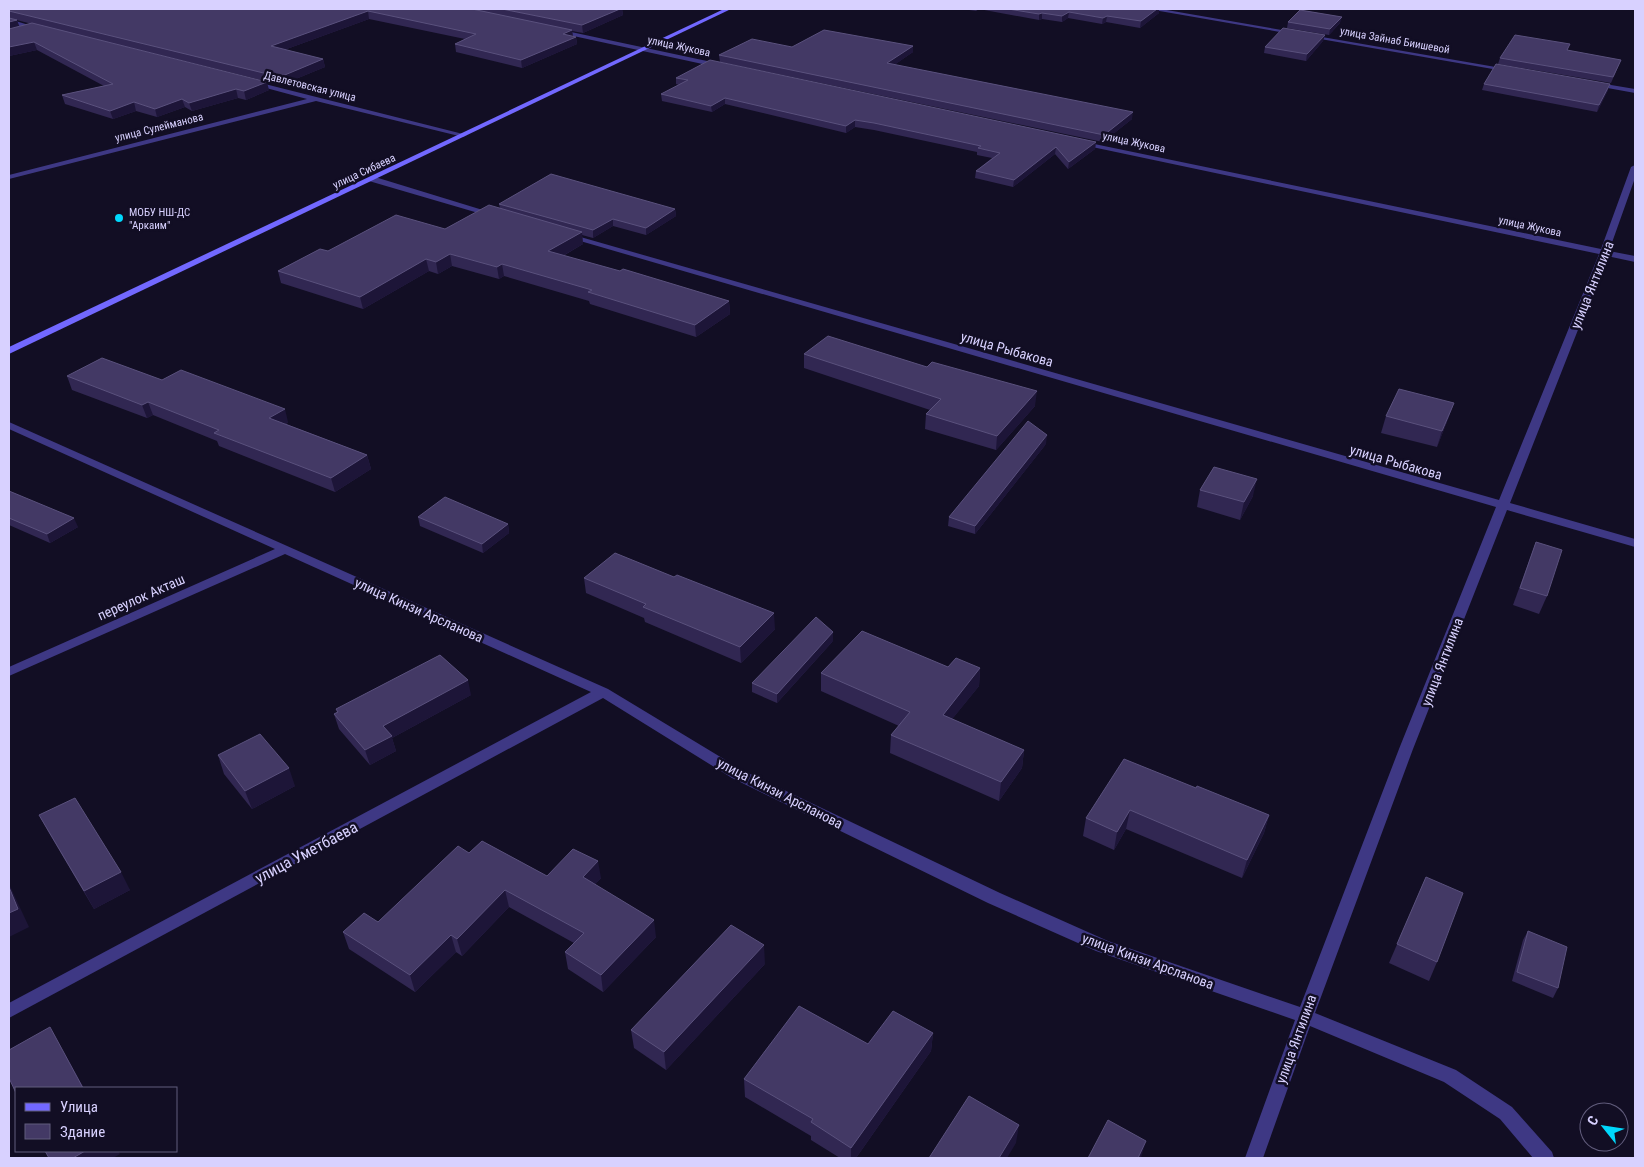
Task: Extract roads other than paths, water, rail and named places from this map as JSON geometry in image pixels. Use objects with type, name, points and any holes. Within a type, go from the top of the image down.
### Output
[{"type":"main road","name":"улица Сибаева","points":[[9,351],[728,9]]},
{"type":"street","name":"улица Зайнаб Биишевой","points":[[1151,9],[1519,72]]},
{"type":"street","points":[[9,21],[44,31]]},
{"type":"street","points":[[17,32],[35,29]]},
{"type":"street","name":"улица Жукова","points":[[547,29],[730,68]]},
{"type":"street","name":"Давлетовская улица","points":[[248,82],[463,136]]},
{"type":"street","points":[[1587,83],[1635,91]]},
{"type":"street","name":"улица Сулейманова","points":[[9,177],[316,99]]},
{"type":"street","name":"улица Жукова","points":[[1070,140],[1635,259]]},
{"type":"street","name":"улица Янтилина","points":[[1254,1158],[1304,1016],[1502,506],[1606,253],[1635,167]]},
{"type":"street","points":[[372,179],[506,218]]},
{"type":"street","name":"улица Рыбакова","points":[[554,232],[1635,544]]},
{"type":"street","name":"улица Кинзи Арсланова","points":[[9,424],[603,692],[737,774],[994,898],[1102,946],[1304,1016],[1450,1076],[1506,1113],[1545,1158]]},
{"type":"street","name":"переулок Акташ","points":[[9,672],[286,550]]},
{"type":"street","name":"улица Уметбаева","points":[[9,1011],[603,692]]},
{"type":"place","name":"МОБУ НШ-ДС \"Аркаим\"","points":[[119,218]]}]
